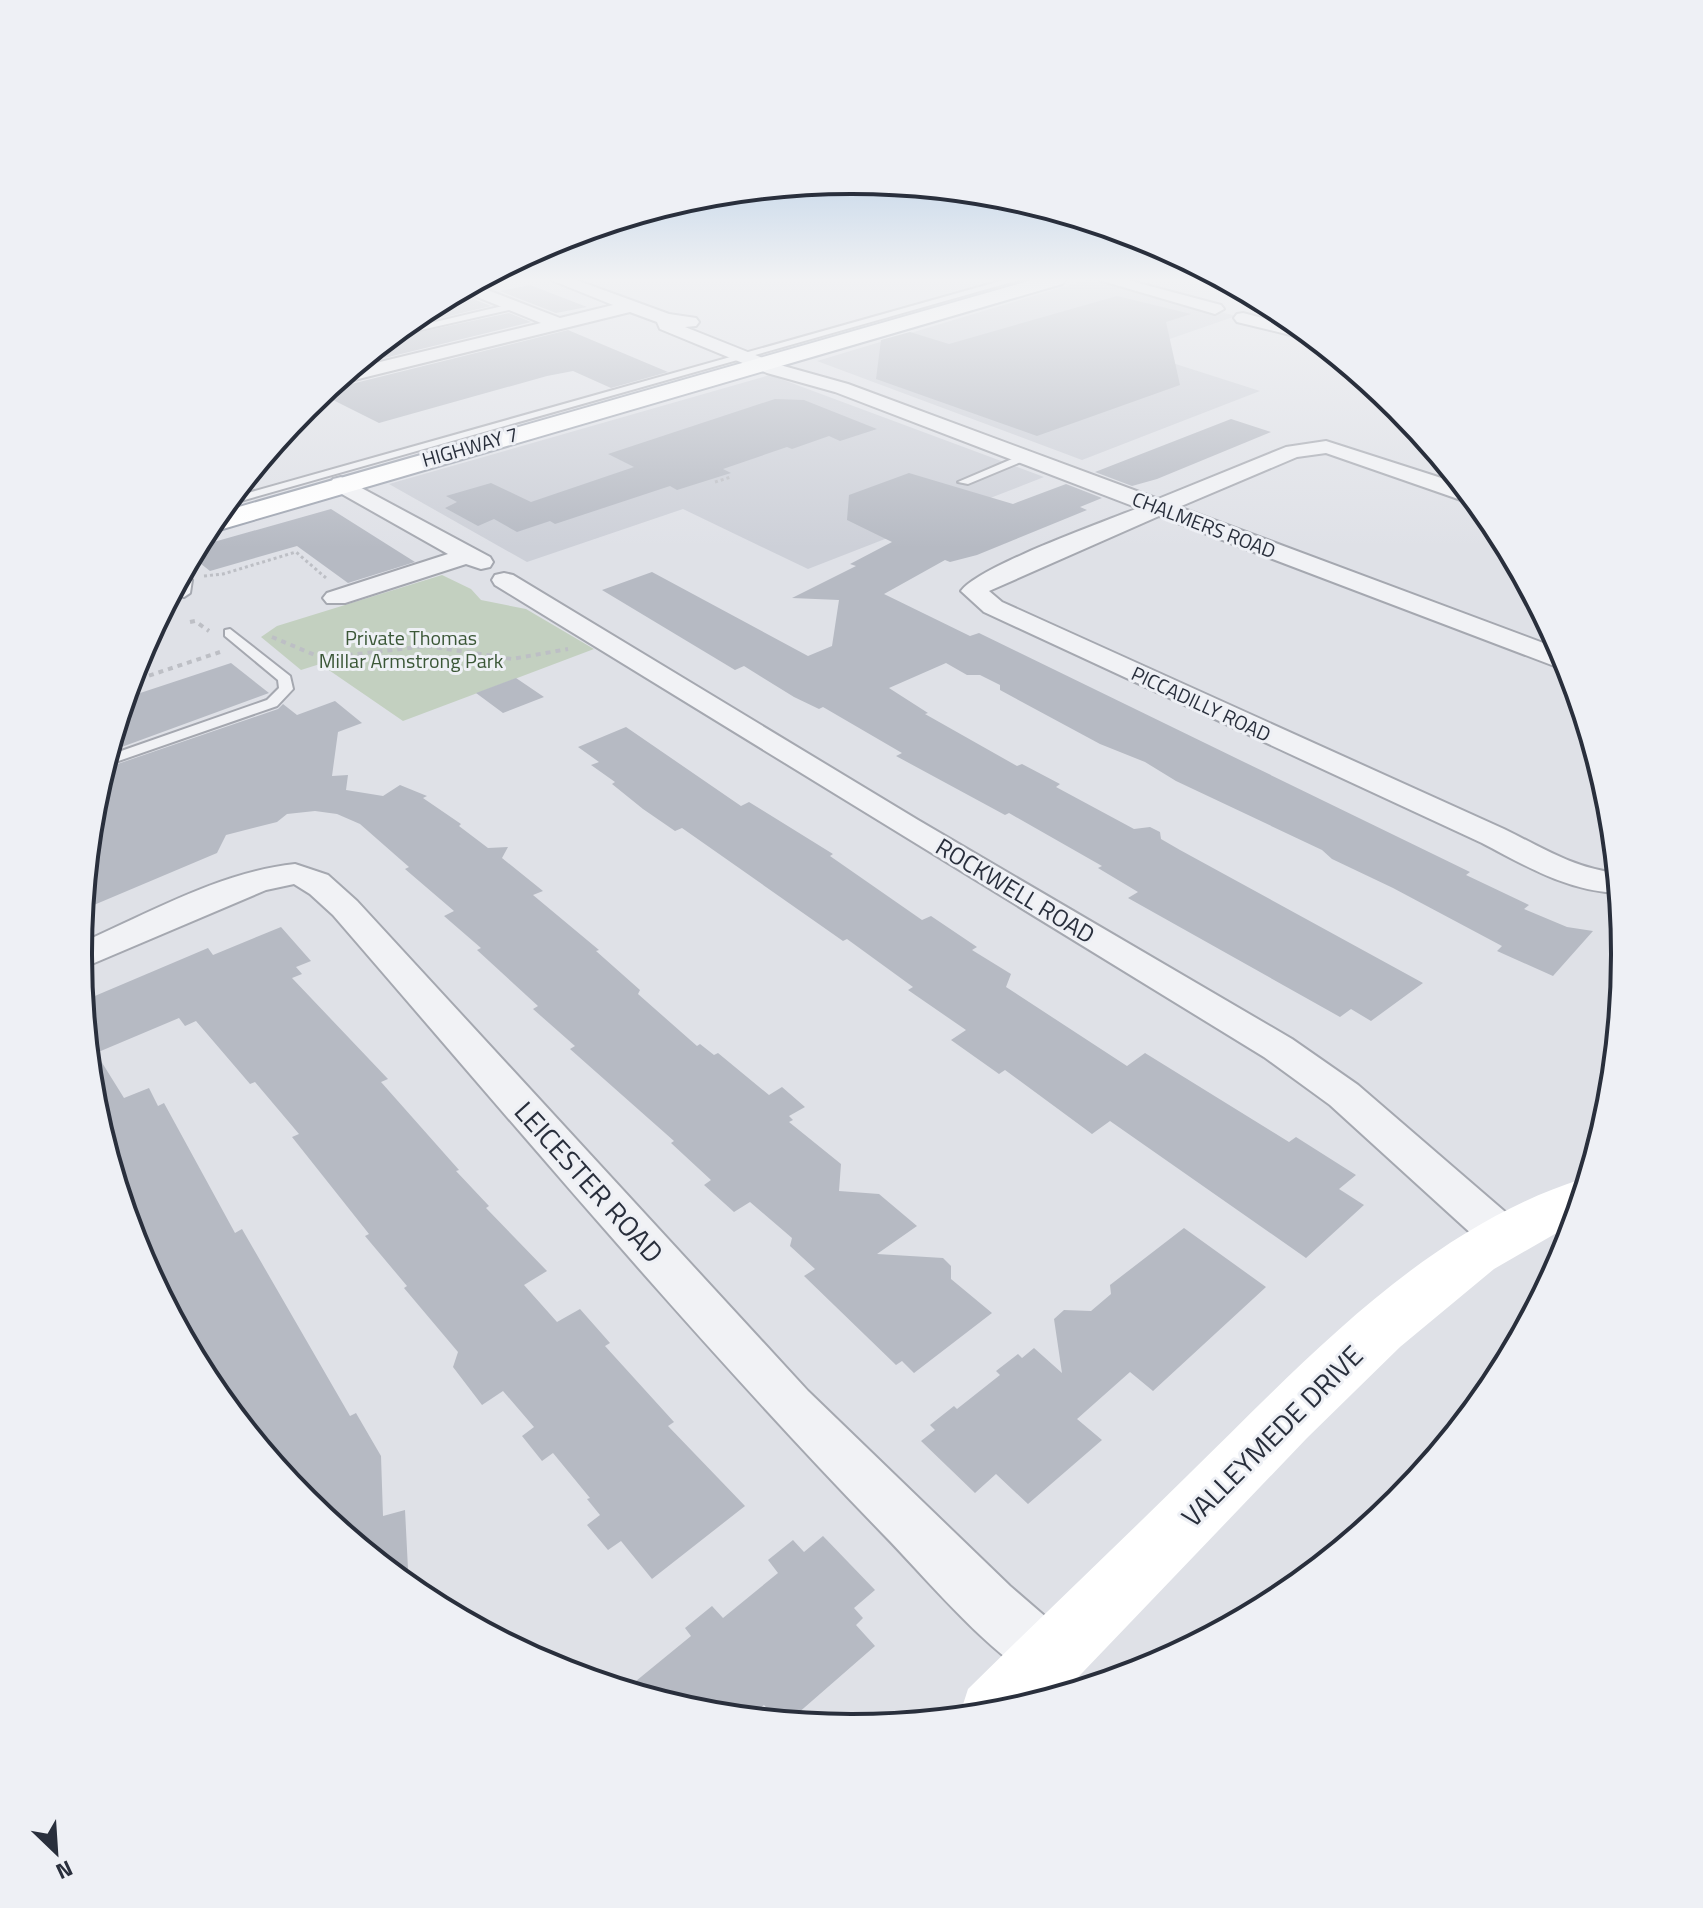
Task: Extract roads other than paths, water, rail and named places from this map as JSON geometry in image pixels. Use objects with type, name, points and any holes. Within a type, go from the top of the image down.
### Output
[{"type":"main road","name":"HIGHWAY 7","points":[[260,479],[694,369]]},
{"type":"main road","name":"HIGHWAY 7","points":[[231,517],[706,369]]},
{"type":"main road","name":"VALLEYMEDE DRIVE","points":[[1010,1697],[1318,1385],[1440,1278],[1502,1235],[1569,1203]]},
{"type":"street","points":[[363,373],[385,369]]},
{"type":"street","points":[[347,387],[365,388],[443,369]]},
{"type":"street","name":"CHALMERS ROAD","points":[[792,369],[1549,654]]},
{"type":"street","points":[[1156,507],[1293,451],[1326,447],[1451,489]]},
{"type":"street","name":"ROCKWELL ROAD","points":[[341,484],[484,566],[598,639],[1288,1054],[1344,1095],[1502,1235]]},
{"type":"street","name":"PICCADILLY ROAD","points":[[1156,507],[983,583],[976,587],[975,594],[988,605],[1493,836],[1562,874],[1607,883]]},
{"type":"street","points":[[334,590],[484,566]]},
{"type":"street","name":"LEICESTER ROAD","points":[[92,952],[255,882],[291,874],[307,877],[325,889],[791,1406],[990,1605],[1049,1657]]},
{"type":"lane","points":[[245,498],[701,369]]},
{"type":"lane","points":[[964,482],[1024,457]]},
{"type":"lane","points":[[118,757],[272,703],[286,689],[285,679],[230,633]]},
{"type":"park label","name":"Private Thomas Millar Armstrong Park","points":[[411,650]]}]
